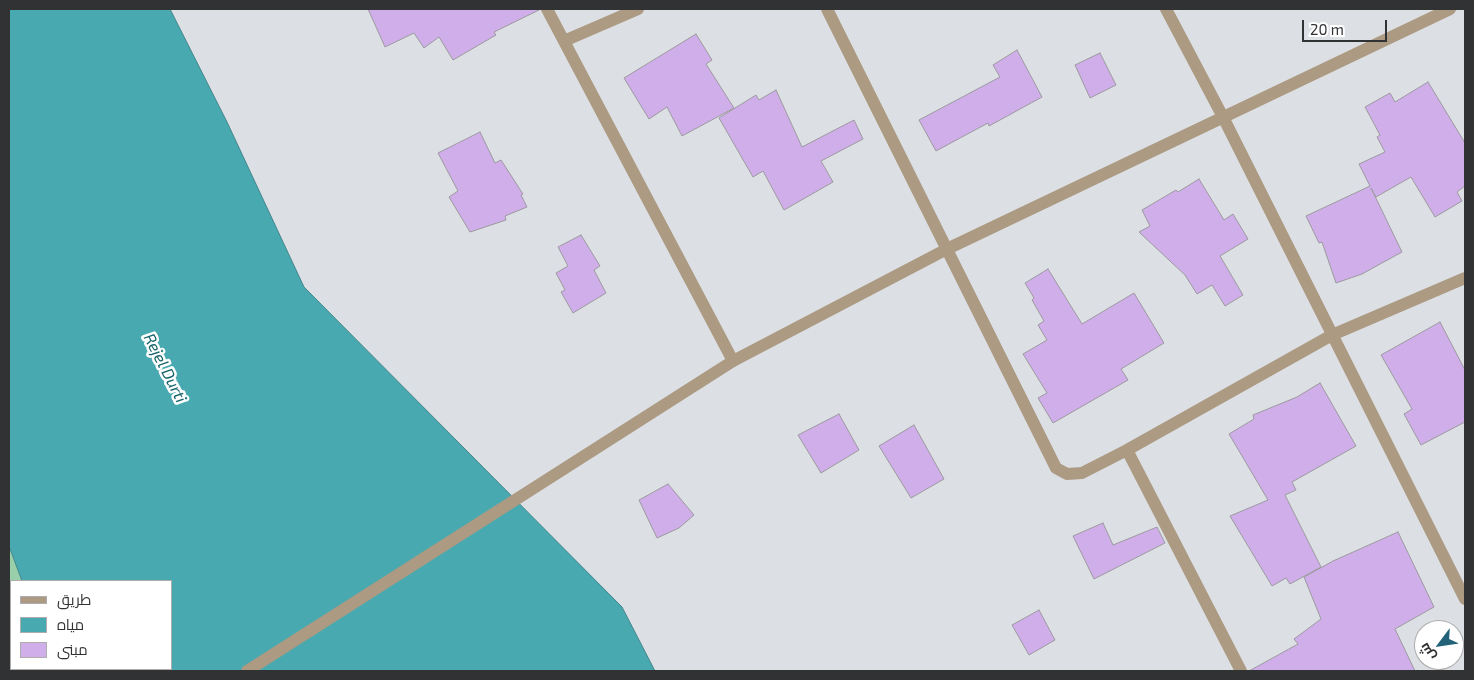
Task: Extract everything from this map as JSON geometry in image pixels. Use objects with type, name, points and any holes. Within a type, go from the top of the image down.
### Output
[{"type":"street","points":[[547,9],[733,360]]},
{"type":"street","points":[[564,41],[638,9]]},
{"type":"street","points":[[828,9],[1056,468],[1067,474],[1082,473],[1127,450],[1332,335],[1465,278]]},
{"type":"street","points":[[1166,9],[1223,117],[1465,598]]},
{"type":"street","points":[[247,671],[733,360],[947,249],[1443,10]]},
{"type":"street","points":[[1127,450],[1241,671]]},
{"type":"green space","points":[[9,546],[22,580],[10,580],[9,661]]},
{"type":"water","name":"Rejel Durti","points":[[9,9],[170,9],[227,122],[304,287],[622,607],[655,671],[57,671],[172,670],[172,580],[22,580],[9,546]]},
{"type":"building","points":[[368,9],[539,10],[494,32],[496,35],[453,60],[439,37],[424,48],[414,33],[385,47]]},
{"type":"building","points":[[696,34],[712,60],[706,64],[734,108],[682,136],[667,107],[649,119],[624,78]]},
{"type":"building","points":[[1017,50],[1042,97],[989,126],[988,123],[936,151],[919,120],[1000,77],[993,65]]},
{"type":"building","points":[[1100,53],[1116,85],[1090,98],[1075,65]]},
{"type":"building","points":[[1428,82],[1465,143],[1465,186],[1457,192],[1462,201],[1435,217],[1411,177],[1376,197],[1371,188],[1402,252],[1362,274],[1336,283],[1322,242],[1319,243],[1306,216],[1370,186],[1359,164],[1385,152],[1377,137],[1380,135],[1365,107],[1390,93],[1395,102]]},
{"type":"building","points":[[776,90],[802,147],[854,120],[863,139],[821,161],[833,182],[784,210],[763,171],[753,177],[719,118],[756,95],[759,100]]},
{"type":"building","points":[[480,132],[495,163],[501,160],[523,194],[521,195],[527,207],[505,216],[506,220],[470,232],[449,197],[458,191],[438,153]]},
{"type":"building","points":[[1199,179],[1224,220],[1233,214],[1248,239],[1220,256],[1243,295],[1225,306],[1212,285],[1197,294],[1185,275],[1139,232],[1150,226],[1142,210]]},
{"type":"building","points":[[581,235],[600,266],[594,270],[606,293],[573,313],[561,292],[565,290],[556,273],[568,266],[558,247]]},
{"type":"building","points":[[1048,269],[1082,324],[1134,293],[1164,343],[1121,369],[1128,380],[1053,423],[1038,398],[1047,393],[1023,354],[1047,340],[1038,325],[1044,321],[1025,283]]},
{"type":"building","points":[[1440,322],[1465,370],[1465,422],[1421,445],[1404,414],[1412,409],[1381,355]]},
{"type":"building","points":[[1320,383],[1356,446],[1292,482],[1296,490],[1285,495],[1321,567],[1290,584],[1286,578],[1272,586],[1230,516],[1268,500],[1229,434],[1254,419],[1253,415],[1297,397]]},
{"type":"building","points":[[839,414],[859,450],[821,473],[798,435]]},
{"type":"building","points":[[914,425],[944,479],[911,498],[879,446]]},
{"type":"building","points":[[668,484],[694,515],[679,528],[657,538],[639,500]]},
{"type":"building","points":[[1103,523],[1113,545],[1157,527],[1165,543],[1094,579],[1073,536]]},
{"type":"building","points":[[1398,532],[1434,607],[1395,629],[1415,671],[1249,671],[1298,644],[1294,639],[1321,619],[1304,577],[1333,561]]},
{"type":"building","points":[[1039,610],[1055,640],[1029,655],[1012,625]]}]
